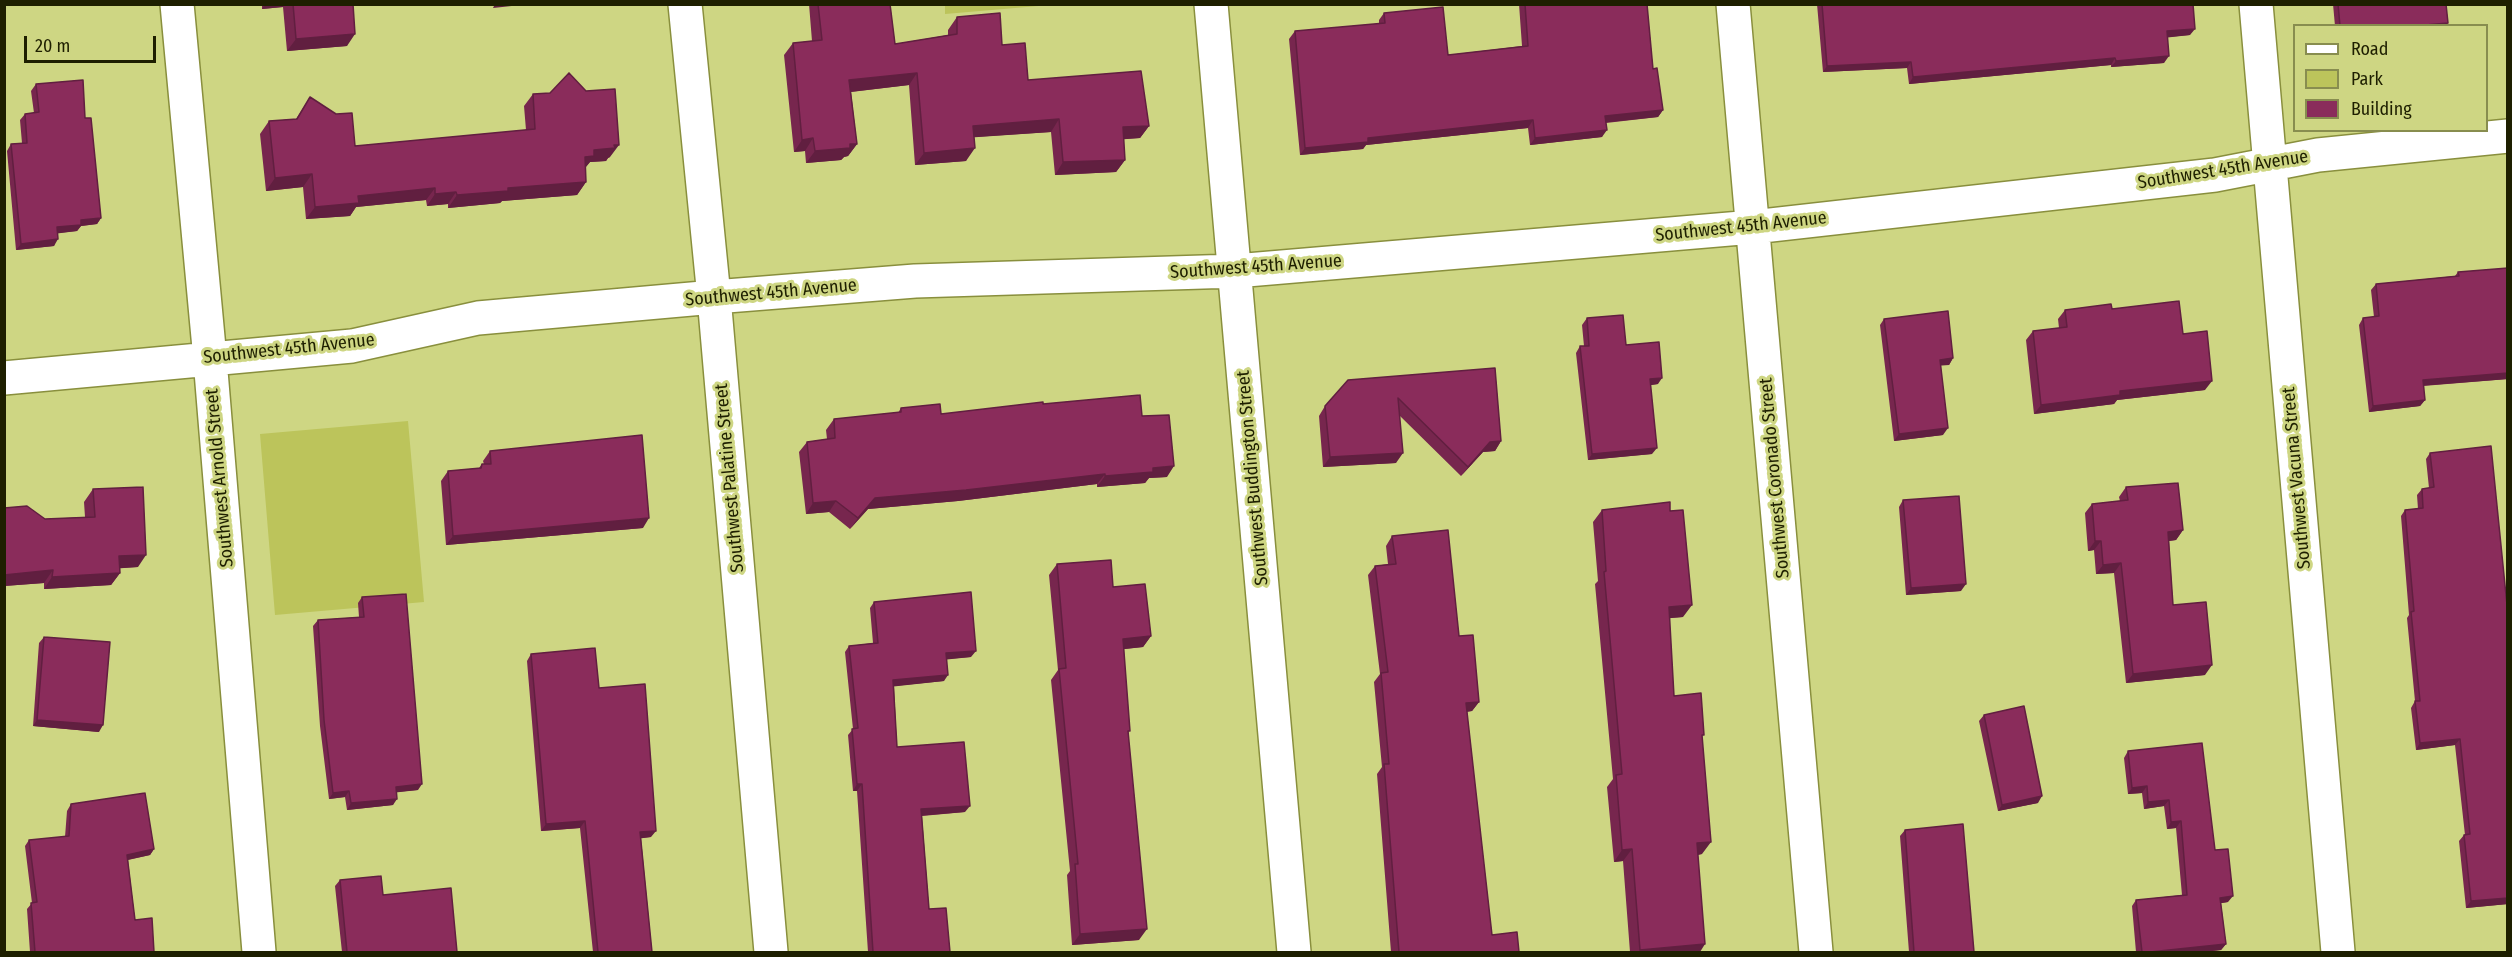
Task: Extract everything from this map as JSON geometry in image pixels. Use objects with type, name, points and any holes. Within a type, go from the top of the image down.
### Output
[{"type":"street","name":"Southwest Arnold Street","points":[[177,4],[210,359],[259,952]]},
{"type":"street","name":"Southwest Palatine Street","points":[[685,4],[714,297],[771,952]]},
{"type":"street","name":"Southwest Buddington Street","points":[[1211,4],[1294,952]]},
{"type":"street","name":"Southwest Coronado Street","points":[[1733,4],[1816,952]]},
{"type":"street","name":"Southwest Vacuna Street","points":[[2256,4],[2338,952]]},
{"type":"street","name":"Southwest 45th Avenue","points":[[4,378],[352,346],[478,318],[714,297],[915,281],[1235,271],[1753,227],[2215,175],[2318,155],[2508,136]]},
{"type":"green space","points":[[945,4],[1050,4],[1050,5],[945,14]]},
{"type":"green space","points":[[408,421],[424,602],[275,615],[260,434]]},
{"type":"building","points":[[293,4],[353,4],[355,34],[296,39]]},
{"type":"building","points":[[818,4],[890,4],[895,44],[957,34],[957,17],[1000,13],[1002,45],[1025,43],[1028,80],[1141,71],[1149,126],[1123,127],[1125,160],[1063,162],[1059,119],[973,126],[975,148],[924,153],[917,73],[849,80],[857,144],[850,144],[850,148],[815,151],[813,138],[802,140],[793,43],[822,40]]},
{"type":"building","points":[[1525,4],[1647,4],[1653,69],[1657,68],[1663,110],[1605,116],[1607,130],[1535,138],[1533,120],[1368,138],[1368,142],[1305,148],[1295,31],[1385,23],[1384,13],[1443,7],[1448,55],[1528,46]]},
{"type":"building","points":[[1822,4],[2193,4],[2195,29],[2167,31],[2169,56],[2116,61],[2115,58],[1913,77],[1911,62],[1827,66]]},
{"type":"building","points":[[2338,4],[2446,4],[2448,23],[2437,24],[2340,24]]},
{"type":"building","points":[[569,73],[586,91],[615,89],[619,145],[614,145],[615,148],[594,150],[594,156],[585,157],[586,182],[508,188],[508,191],[457,195],[456,192],[435,194],[435,188],[358,196],[359,203],[315,207],[312,174],[275,178],[269,121],[297,119],[310,97],[336,114],[352,113],[355,146],[535,129],[533,94],[550,93]]},
{"type":"building","points":[[83,80],[85,118],[91,118],[101,218],[81,220],[81,225],[57,227],[58,239],[21,244],[11,144],[27,143],[25,114],[39,112],[36,84]]},
{"type":"building","points":[[2508,268],[2508,373],[2423,380],[2425,400],[2373,406],[2363,318],[2379,316],[2376,284],[2459,276],[2458,272]]},
{"type":"building","points":[[2179,301],[2183,334],[2207,331],[2212,381],[2120,391],[2120,395],[2041,405],[2033,331],[2067,327],[2065,310],[2111,304],[2112,309]]},
{"type":"building","points":[[1948,311],[1953,358],[1940,360],[1948,428],[1899,434],[1884,319]]},
{"type":"building","points":[[1623,315],[1626,345],[1659,342],[1662,378],[1650,379],[1657,448],[1592,454],[1580,346],[1589,346],[1587,318]]},
{"type":"building","points":[[1495,368],[1501,441],[1490,442],[1468,467],[1398,398],[1403,453],[1330,457],[1325,406],[1348,380]]},
{"type":"building","points":[[1140,395],[1142,416],[1169,415],[1174,466],[1153,468],[1153,472],[1105,476],[1105,474],[875,498],[858,518],[836,501],[813,503],[807,442],[835,438],[834,419],[901,412],[901,408],[940,404],[941,414],[1043,402],[1043,404]]},
{"type":"building","points":[[642,435],[649,518],[453,536],[448,471],[481,468],[482,464],[491,464],[490,451]]},
{"type":"building","points":[[2491,446],[2508,615],[2508,898],[2471,901],[2464,835],[2470,834],[2460,739],[2420,743],[2415,701],[2420,701],[2411,612],[2414,611],[2405,510],[2423,508],[2422,489],[2434,487],[2430,453]]},
{"type":"building","points":[[2178,483],[2183,530],[2168,532],[2173,605],[2206,602],[2212,665],[2133,674],[2121,563],[2103,565],[2101,541],[2095,541],[2092,504],[2128,500],[2126,487]]},
{"type":"building","points":[[143,487],[146,555],[119,556],[120,573],[52,577],[53,570],[4,575],[4,508],[27,506],[45,519],[95,517],[93,489]]},
{"type":"building","points":[[1959,496],[1966,584],[1911,588],[1903,500]]},
{"type":"building","points":[[1670,502],[1670,511],[1683,510],[1692,605],[1669,607],[1674,696],[1701,693],[1704,735],[1702,735],[1711,842],[1697,843],[1705,944],[1640,950],[1632,849],[1622,850],[1616,775],[1622,774],[1604,572],[1606,571],[1602,510]]},
{"type":"building","points":[[1448,530],[1459,636],[1473,635],[1479,702],[1466,703],[1492,935],[1517,932],[1519,952],[1399,952],[1384,764],[1389,764],[1381,673],[1388,672],[1375,566],[1396,564],[1392,536]]},
{"type":"building","points":[[1111,560],[1113,587],[1145,584],[1151,636],[1123,639],[1130,731],[1128,731],[1147,929],[1080,934],[1075,864],[1078,864],[1059,669],[1066,668],[1057,564]]},
{"type":"building","points":[[971,592],[976,651],[946,653],[948,675],[893,680],[897,747],[964,742],[970,806],[921,809],[929,909],[946,908],[950,952],[873,952],[862,784],[857,784],[852,729],[858,728],[849,646],[878,643],[874,602]]},
{"type":"building","points":[[406,594],[422,784],[396,787],[397,799],[351,803],[349,791],[333,793],[324,720],[318,620],[364,617],[362,597]]},
{"type":"building","points":[[44,637],[110,642],[103,725],[37,720]]},
{"type":"building","points":[[595,648],[599,688],[645,684],[656,831],[640,832],[652,952],[598,952],[585,821],[546,824],[531,654]]},
{"type":"building","points":[[2024,706],[2042,796],[2002,805],[1984,715]]},
{"type":"building","points":[[2202,743],[2215,850],[2228,849],[2233,896],[2220,898],[2226,944],[2142,952],[2136,900],[2187,895],[2181,821],[2171,822],[2169,800],[2148,802],[2147,786],[2132,788],[2128,751]]},
{"type":"building","points":[[145,793],[154,849],[127,855],[135,920],[152,918],[154,952],[35,952],[31,903],[37,902],[29,840],[69,836],[71,804]]},
{"type":"building","points":[[1963,824],[1974,952],[1914,952],[1905,830]]},
{"type":"building","points":[[381,876],[383,895],[451,888],[457,952],[347,952],[340,880]]}]
